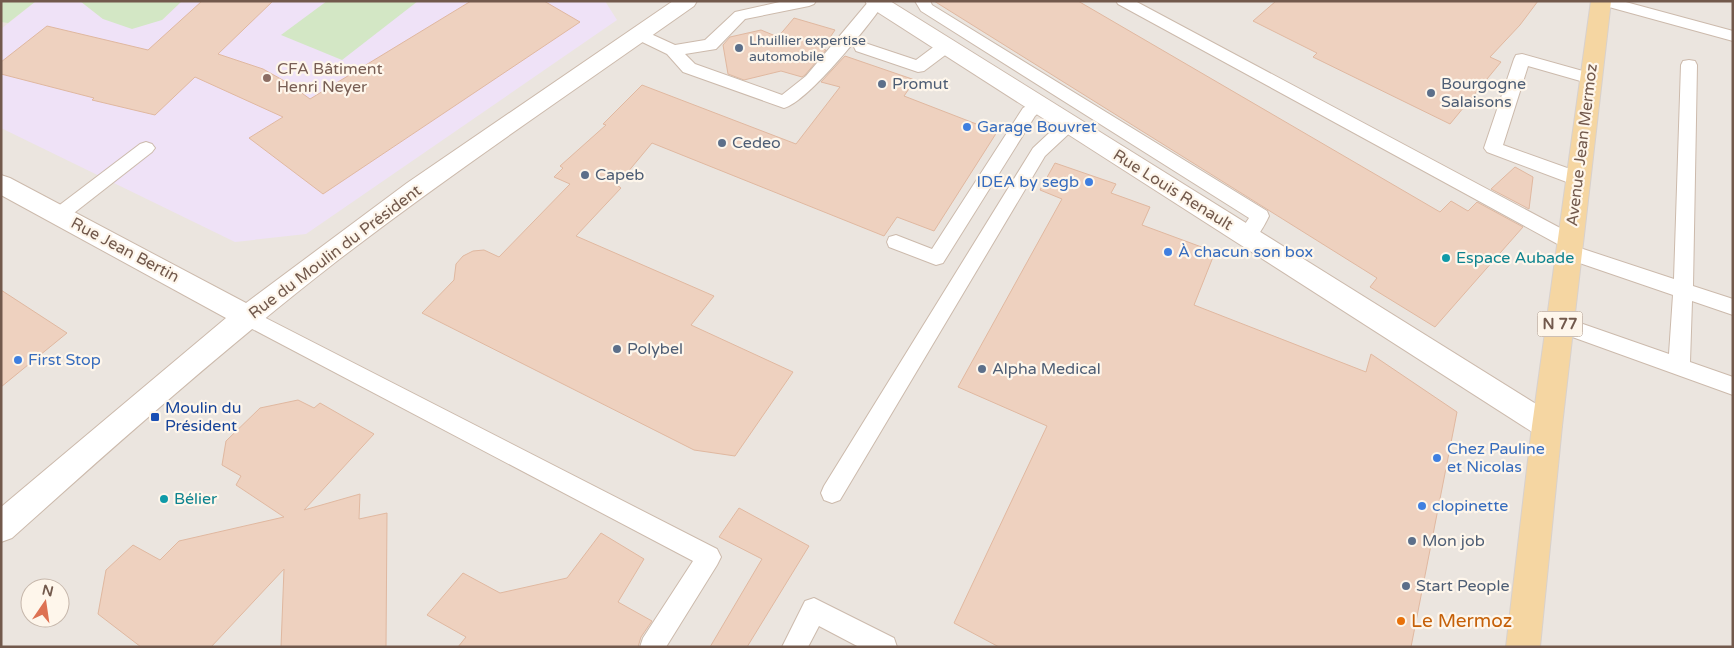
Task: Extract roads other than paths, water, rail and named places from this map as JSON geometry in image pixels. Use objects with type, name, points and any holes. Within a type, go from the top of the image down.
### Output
[{"type":"main road","name":"Avenue Jean Mermoz","points":[[1523,647],[1547,426],[1602,1]]},
{"type":"street","name":"Rue du Moulin du Président","points":[[1,527],[140,406],[248,317],[330,253],[686,1]]},
{"type":"street","name":"Rue Louis Renault","points":[[876,2],[1547,426]]},
{"type":"street","name":"Rue Jean Bertin","points":[[1,184],[248,317]]},
{"type":"lane","points":[[673,50],[710,45],[740,15],[809,1]]},
{"type":"lane","points":[[922,1],[926,8],[1260,216],[1246,236]]},
{"type":"lane","points":[[1123,1],[1570,247],[1733,307]]},
{"type":"lane","points":[[1602,1],[1733,36]]},
{"type":"lane","points":[[1663,17],[1664,1]]},
{"type":"lane","points":[[640,34],[673,50],[689,68],[784,102],[812,80],[876,2]]},
{"type":"lane","points":[[862,47],[918,67],[946,46]]},
{"type":"lane","points":[[1578,179],[1493,148],[1522,59],[1591,79]]},
{"type":"lane","points":[[1679,366],[1689,65]]},
{"type":"lane","points":[[896,242],[936,258],[1029,112],[1039,105]]},
{"type":"lane","points":[[832,493],[1039,152],[1069,124]]},
{"type":"lane","points":[[59,215],[146,148]]},
{"type":"lane","points":[[248,317],[709,557],[652,647]]},
{"type":"lane","points":[[1560,324],[1733,386]]},
{"type":"lane","points":[[794,647],[814,610],[886,647]]},
{"type":"place","name":"Lhuillier expertise automobile","points":[[739,48]]},
{"type":"place","name":"CFA Bâtiment Henri Neyer","points":[[267,78]]},
{"type":"place","name":"Promut","points":[[882,84]]},
{"type":"place","name":"Bourgogne Salaisons","points":[[1431,93]]},
{"type":"place","name":"Garage Bouvret","points":[[967,127]]},
{"type":"place","name":"Cedeo","points":[[722,143]]},
{"type":"place","name":"Capeb","points":[[585,175]]},
{"type":"place","name":"IDEA by segb","points":[[1089,182]]},
{"type":"place","name":"À chacun son box","points":[[1168,252]]},
{"type":"place","name":"Espace Aubade","points":[[1446,258]]},
{"type":"place","name":"Polybel","points":[[617,349]]},
{"type":"place","name":"First Stop","points":[[18,360]]},
{"type":"place","name":"Alpha Medical","points":[[982,369]]},
{"type":"place","name":"Moulin du Président","points":[[155,417]]},
{"type":"place","name":"Chez Pauline et Nicolas","points":[[1437,458]]},
{"type":"place","name":"Bélier","points":[[164,499]]},
{"type":"place","name":"clopinette","points":[[1422,506]]},
{"type":"place","name":"Mon job","points":[[1412,541]]},
{"type":"place","name":"Start People","points":[[1406,586]]},
{"type":"place","name":"Le Mermoz","points":[[1401,621]]}]
